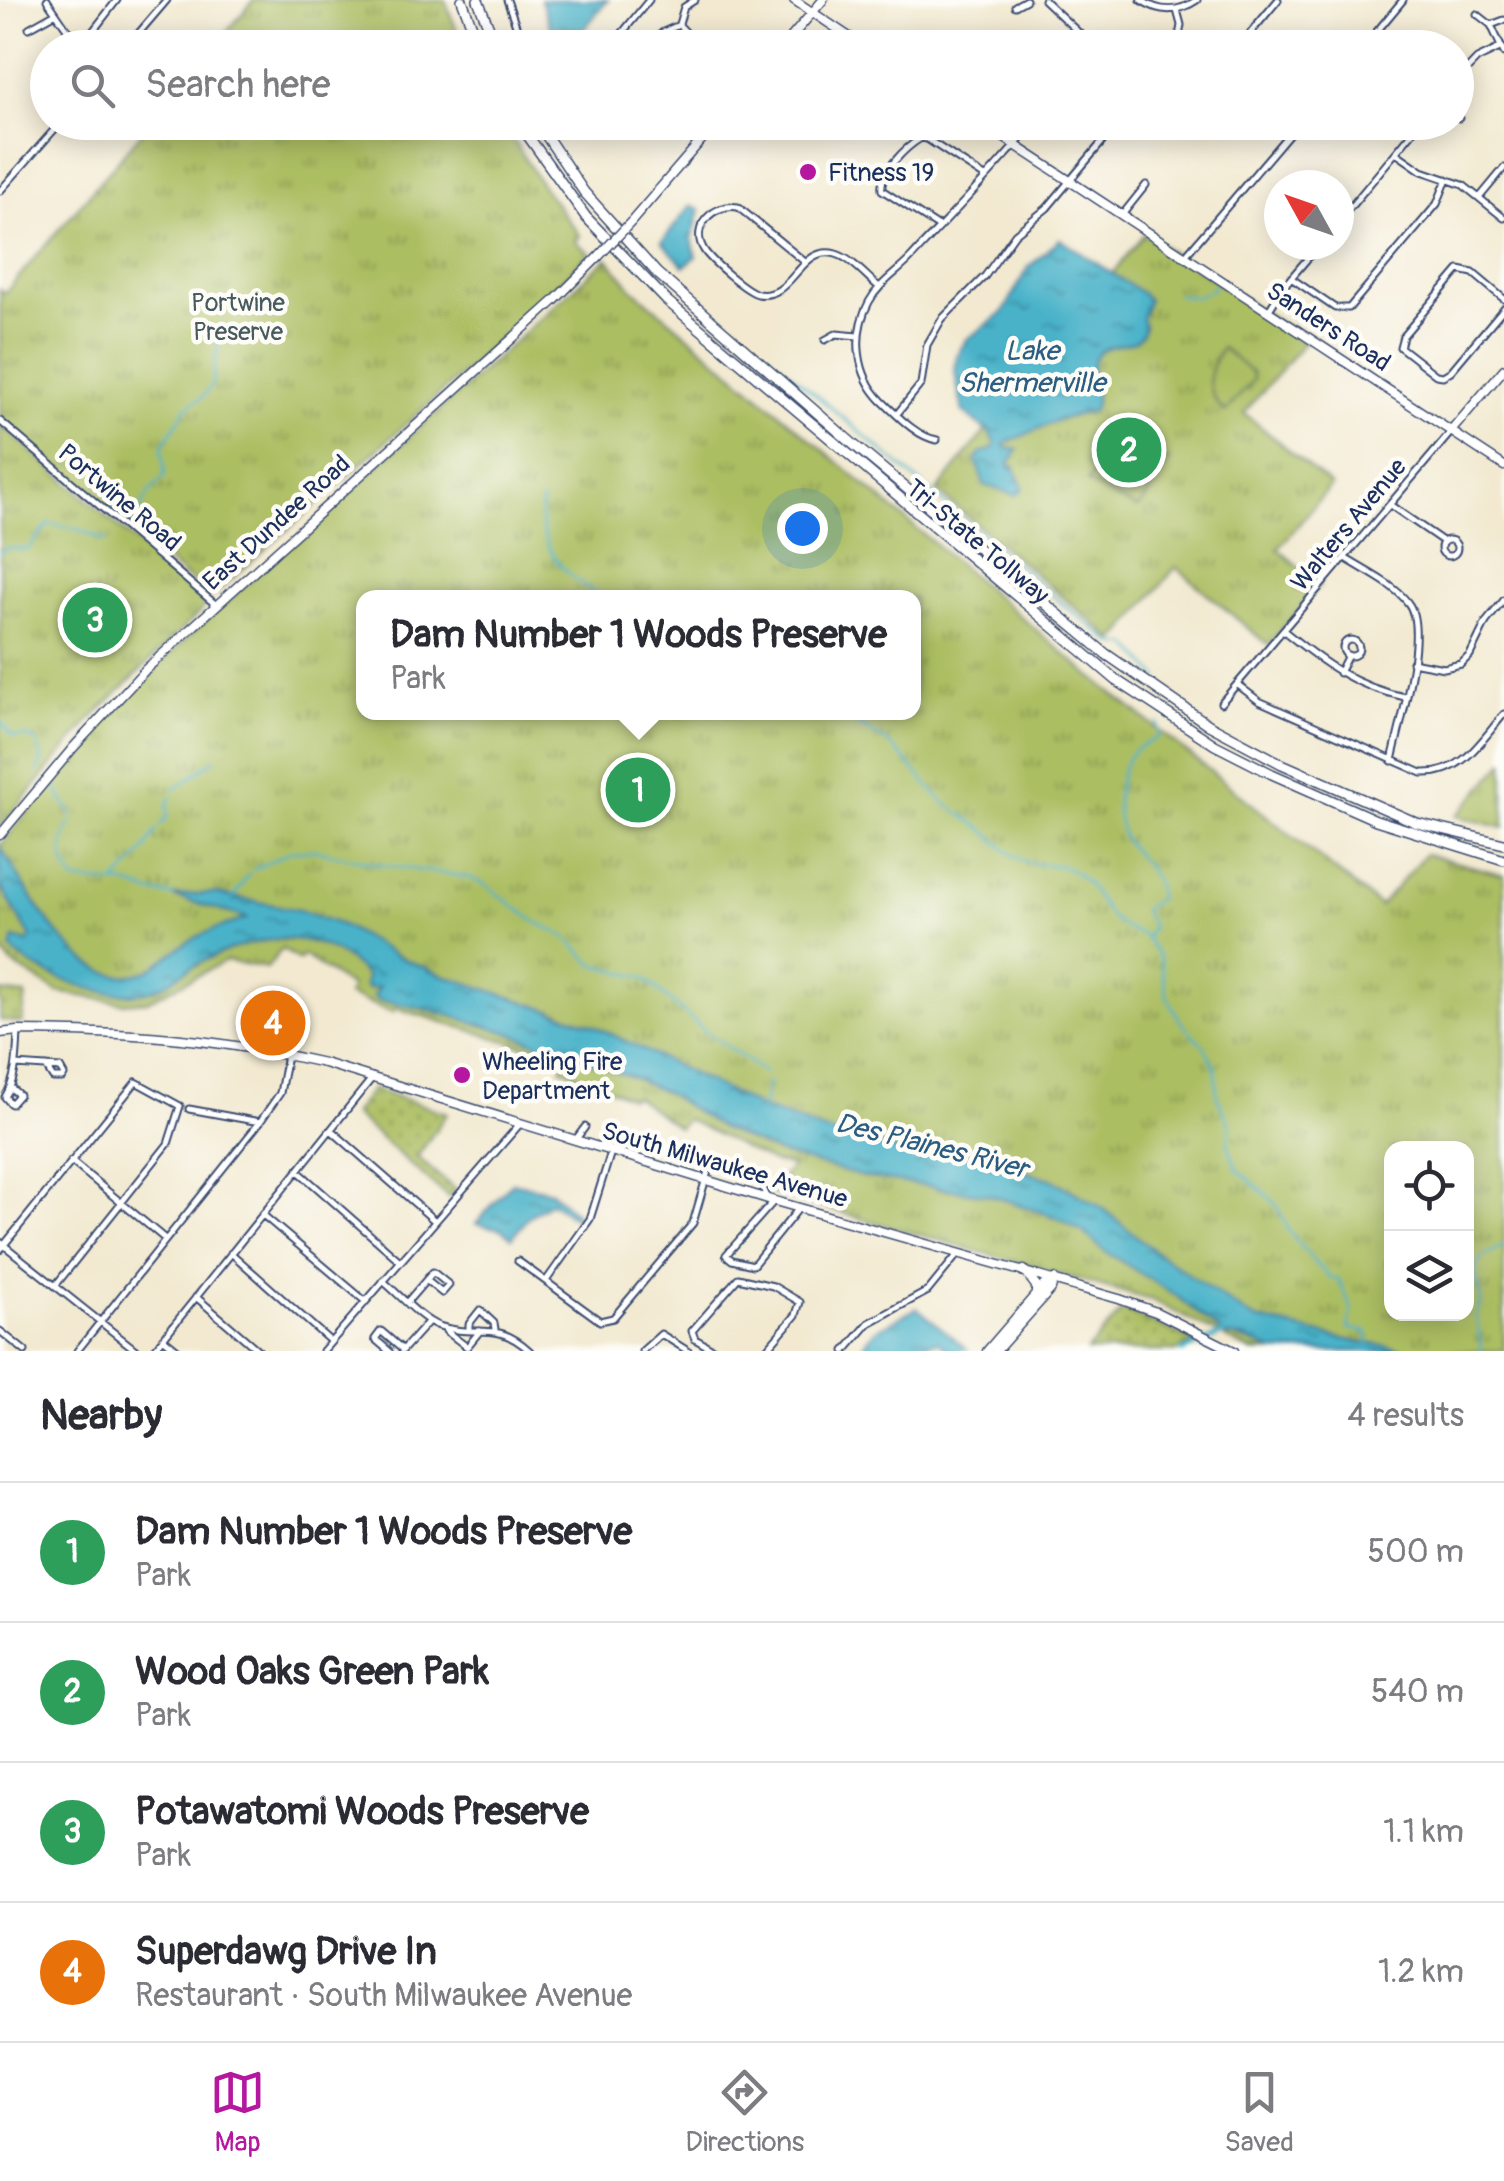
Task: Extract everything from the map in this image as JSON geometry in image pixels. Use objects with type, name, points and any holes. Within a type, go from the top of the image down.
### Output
[{"type":"highway","points":[[462,0],[473,30]]},
{"type":"highway","points":[[478,0],[490,30]]},
{"type":"highway","name":"Tri-State Tollway","points":[[531,140],[586,218],[666,300],[1116,680],[1216,745],[1272,774],[1376,820],[1504,860]]},
{"type":"highway","name":"Tri-State Tollway","points":[[549,140],[611,226],[666,281],[1106,654],[1209,726],[1282,764],[1417,823],[1504,844]]},
{"type":"main road","points":[[794,0],[840,30]]},
{"type":"main road","points":[[798,30],[823,0]]},
{"type":"main road","name":"East Dundee Road","points":[[0,835],[121,696],[215,604],[598,257],[701,140]]},
{"type":"main road","name":"Sanders Road","points":[[1007,140],[1504,466]]},
{"type":"main road","name":"Walters Avenue","points":[[1452,430],[1504,369]]},
{"type":"main road","name":"South Milwaukee Avenue","points":[[0,1030],[164,1035],[287,1054],[611,1152],[651,1160],[771,1200],[1054,1279],[1156,1312],[1234,1351]]},
{"type":"main road","points":[[1024,1270],[1036,1286],[1036,1294]]},
{"type":"main road","points":[[987,1351],[1054,1279]]},
{"type":"main road","points":[[996,1351],[1051,1288],[1054,1279]]},
{"type":"street","points":[[47,0],[70,30]]},
{"type":"street","points":[[95,30],[117,0]]},
{"type":"street","points":[[141,30],[167,0]]},
{"type":"street","points":[[507,0],[518,30]]},
{"type":"street","points":[[625,30],[649,0]]},
{"type":"street","points":[[679,25],[684,7],[695,0]]},
{"type":"street","points":[[1015,6],[1026,0]]},
{"type":"street","points":[[1044,0],[1077,30]]},
{"type":"street","points":[[1141,0],[1158,9],[1177,10],[1197,0]]},
{"type":"street","points":[[1253,30],[1278,0]]},
{"type":"street","points":[[1378,30],[1403,0]]},
{"type":"street","points":[[1177,10],[1180,30]]},
{"type":"street","points":[[29,28],[56,13]]},
{"type":"street","points":[[1474,62],[1503,50],[1492,25],[1477,14]]},
{"type":"street","points":[[1492,25],[1504,20]]},
{"type":"street","points":[[668,30],[679,25]]},
{"type":"street","points":[[679,25],[684,30]]},
{"type":"street","points":[[0,191],[45,140]]},
{"type":"street","points":[[916,140],[878,187],[939,227]]},
{"type":"street","points":[[926,140],[985,178]]},
{"type":"street","points":[[937,440],[925,438],[897,414],[876,394],[866,377],[858,336],[864,312],[879,286],[1021,140]]},
{"type":"street","points":[[897,414],[922,384],[927,345],[937,325],[985,276],[1015,234],[1047,208],[1104,140]]},
{"type":"street","points":[[1185,256],[1284,140]]},
{"type":"street","points":[[1354,203],[1406,140]]},
{"type":"street","points":[[1396,153],[1422,171],[1463,185],[1504,218]]},
{"type":"street","points":[[1480,198],[1504,168]]},
{"type":"street","points":[[1290,278],[1334,308],[1349,308],[1437,204],[1447,179]]},
{"type":"street","points":[[1122,215],[1146,186]]},
{"type":"street","points":[[805,262],[746,210],[719,208],[704,221],[702,246],[752,292],[762,294],[783,288],[805,262],[831,253],[839,254],[879,286]]},
{"type":"street","points":[[831,253],[833,243]]},
{"type":"street","points":[[1269,311],[1305,260]]},
{"type":"street","points":[[1504,300],[1473,273],[1464,269],[1455,273],[1400,343],[1403,352],[1443,376],[1452,371],[1504,308]]},
{"type":"street","points":[[825,340],[836,334],[858,336]]},
{"type":"street","name":"Portwine Road","points":[[0,420],[215,604]]},
{"type":"street","name":"Walters Avenue","points":[[1221,703],[1452,430]]},
{"type":"street","points":[[1390,504],[1444,542]]},
{"type":"street","points":[[1346,558],[1402,596],[1418,626],[1392,761]]},
{"type":"street","points":[[1412,662],[1444,668],[1462,664],[1504,600]]},
{"type":"street","points":[[1284,630],[1339,674],[1405,697]]},
{"type":"street","points":[[1339,674],[1348,655]]},
{"type":"street","points":[[1238,685],[1259,701],[1422,773],[1448,770],[1468,758],[1504,714]]},
{"type":"street","points":[[11,1088],[18,1031]]},
{"type":"street","points":[[77,1351],[280,1094],[287,1054]]},
{"type":"street","points":[[16,1064],[46,1066],[63,1070],[62,1078],[57,1080],[46,1066]]},
{"type":"street","points":[[153,1351],[373,1077]]},
{"type":"street","points":[[55,1286],[168,1144],[180,1106],[136,1082],[1,1246],[137,1351]]},
{"type":"street","points":[[189,1109],[260,1122]]},
{"type":"street","points":[[323,1351],[519,1124]]},
{"type":"street","points":[[574,1141],[585,1127]]},
{"type":"street","points":[[331,1130],[435,1221]]},
{"type":"street","points":[[546,1281],[590,1219],[611,1152]]},
{"type":"street","points":[[72,1161],[166,1240]]},
{"type":"street","points":[[518,1261],[600,1321],[613,1318],[693,1223],[711,1161]]},
{"type":"street","points":[[298,1171],[400,1261]]},
{"type":"street","points":[[763,1188],[771,1200],[726,1255],[732,1260],[752,1265],[799,1208]]},
{"type":"street","points":[[262,1215],[365,1301]]},
{"type":"street","points":[[937,1245],[946,1267]]},
{"type":"street","points":[[845,1351],[870,1323],[928,1291],[961,1252]]},
{"type":"street","points":[[232,1254],[330,1341]]},
{"type":"street","points":[[716,1351],[695,1339],[692,1331],[738,1278],[772,1286],[800,1302],[798,1312],[764,1351]]},
{"type":"street","points":[[408,1301],[426,1280]]},
{"type":"street","points":[[382,1281],[428,1322],[444,1328],[495,1330],[530,1351]]},
{"type":"street","points":[[196,1297],[259,1351]]},
{"type":"street","points":[[468,1329],[480,1310],[494,1323],[495,1330]]},
{"type":"street","points":[[389,1351],[375,1338],[381,1331],[402,1351],[428,1322]]},
{"type":"street","points":[[444,1328],[466,1347],[480,1331]]},
{"type":"street","points":[[0,1331],[25,1351]]},
{"type":"street","points":[[642,1351],[658,1334],[683,1350]]},
{"type":"street","points":[[163,1338],[179,1351]]},
{"type":"street","points":[[770,1344],[777,1351]]},
{"type":"green space","points":[[254,0],[445,0],[456,30],[228,30]]},
{"type":"green space","name":"Portwine Preserve","points":[[136,140],[513,140],[580,236],[575,241],[590,253],[525,318],[213,596],[0,418],[0,289],[5,293]]},
{"type":"green space","points":[[1144,234],[1306,340],[1244,413],[1331,486],[1278,549],[1320,585],[1268,645],[1176,567],[1115,641],[937,491]]},
{"type":"green space","points":[[607,258],[632,288],[1087,673],[1380,906],[1425,854],[1504,875],[1504,1351],[1251,1351],[1152,1300],[770,1193],[792,1166],[774,1163],[686,1119],[679,1128],[634,1096],[561,1068],[567,1059],[396,1008],[393,1012],[347,995],[351,987],[303,955],[299,960],[282,949],[267,968],[226,961],[147,1001],[123,1003],[58,992],[12,964],[0,948],[0,846],[94,732],[179,645]]},
{"type":"green space","points":[[1222,348],[1252,373],[1253,380],[1225,412],[1213,397],[1209,381],[1212,365]]},
{"type":"green space","points":[[0,424],[205,602],[203,609],[90,720],[0,828]]},
{"type":"green space","points":[[1135,448],[1169,460],[1136,508],[1087,482],[1108,458]]},
{"type":"green space","points":[[1504,762],[1504,828],[1457,816]]},
{"type":"green space","points":[[0,992],[26,995],[22,1023],[0,1020]]},
{"type":"green space","points":[[372,1089],[447,1113],[417,1157],[455,1190],[448,1197],[353,1114]]},
{"type":"green space","points":[[1123,1310],[1199,1341],[1177,1351],[1087,1351]]},
{"type":"water","points":[[541,0],[608,0],[583,30],[551,30]]},
{"type":"water","points":[[691,205],[700,210],[692,238],[696,257],[684,266],[662,242]]},
{"type":"water","name":"Lake Shermerville","points":[[1060,239],[1143,294],[1148,300],[1144,328],[1135,340],[1107,348],[1096,356],[1092,370],[1093,411],[1058,420],[1005,444],[1006,448],[1018,450],[1009,465],[1014,466],[1023,489],[1016,495],[984,485],[976,460],[995,448],[995,442],[963,412],[955,373],[957,355],[967,339],[1003,313],[1028,268]]},
{"type":"water","points":[[0,846],[61,937],[103,971],[126,976],[150,969],[195,938],[247,918],[172,896],[213,893],[299,910],[342,925],[399,957],[443,975],[589,1023],[762,1108],[821,1130],[899,1151],[929,1149],[963,1154],[1051,1179],[1101,1207],[1152,1249],[1252,1318],[1414,1351],[1274,1351],[1226,1336],[1175,1295],[1055,1217],[990,1195],[863,1177],[781,1154],[724,1130],[666,1093],[632,1077],[509,1033],[431,1010],[377,1000],[374,996],[378,987],[368,989],[366,976],[347,959],[306,941],[285,939],[241,946],[141,993],[109,992],[72,983],[37,968],[11,949],[14,938],[29,942],[31,937],[0,885]]},
{"type":"water","points":[[512,1182],[551,1191],[580,1218],[551,1202],[528,1217],[512,1238],[501,1229],[476,1224]]},
{"type":"water","points":[[917,1308],[967,1349],[950,1351],[939,1342],[868,1351],[864,1345],[874,1331]]},
{"type":"waterway","points":[[1209,291],[1214,286]]},
{"type":"waterway","points":[[1178,295],[1196,297],[1205,293]]},
{"type":"waterway","points":[[130,529],[148,494],[165,475],[162,447],[188,405],[202,398],[212,384],[218,343]]},
{"type":"waterway","points":[[768,354],[1069,609],[1113,643],[1129,645],[1159,678]]},
{"type":"waterway","points":[[542,501],[541,518],[549,548],[567,572],[591,590]]},
{"type":"waterway","points":[[0,553],[7,548],[27,550],[49,524],[74,528],[107,541]]},
{"type":"waterway","points":[[0,720],[12,736],[37,742],[42,758],[38,772]]},
{"type":"waterway","points":[[852,720],[888,743],[946,804],[1010,853],[1026,862],[1072,871],[1117,922],[1145,935]]},
{"type":"waterway","points":[[1158,723],[1159,737],[1138,747],[1126,762],[1117,799],[1123,836],[1153,876],[1158,890],[1158,899],[1143,910],[1152,926],[1146,938],[1160,958],[1167,996],[1215,1067],[1217,1096],[1230,1125],[1228,1145],[1237,1169],[1276,1204],[1289,1231],[1314,1262],[1332,1279],[1338,1279],[1352,1309],[1348,1328],[1367,1332],[1370,1351]]},
{"type":"waterway","points":[[174,790],[215,759]]},
{"type":"waterway","points":[[56,788],[73,817]]},
{"type":"waterway","points":[[161,825],[168,816],[171,797]]},
{"type":"waterway","points":[[71,822],[63,852],[75,881],[127,884],[173,896]]},
{"type":"waterway","points":[[115,884],[157,830]]},
{"type":"waterway","points":[[253,870],[291,851],[315,850],[467,877],[566,937],[593,964],[644,978],[704,1030],[765,1073]]},
{"type":"waterway","points":[[234,897],[249,874]]},
{"type":"waterway","points":[[762,1110],[768,1082]]},
{"type":"waterway","points":[[1482,1351],[1476,1315],[1481,1301],[1475,1269],[1481,1258],[1504,1245]]},
{"type":"waterway","points":[[1183,1351],[1226,1333]]},
{"type":"place","name":"Fitness 19","points":[[808,172]]},
{"type":"place","name":"Wood Oaks Green Park","points":[[1129,450]]},
{"type":"place","name":"Potawatomi Woods Preserve","points":[[95,620]]},
{"type":"place","name":"Dam Number 1 Woods Preserve","points":[[638,790]]},
{"type":"place","name":"Superdawg Drive In","points":[[273,1023]]},
{"type":"place","name":"Wheeling Fire Department","points":[[462,1075]]},
{"type":"water label","name":"Des Plaines River","points":[[932,1145]]}]
